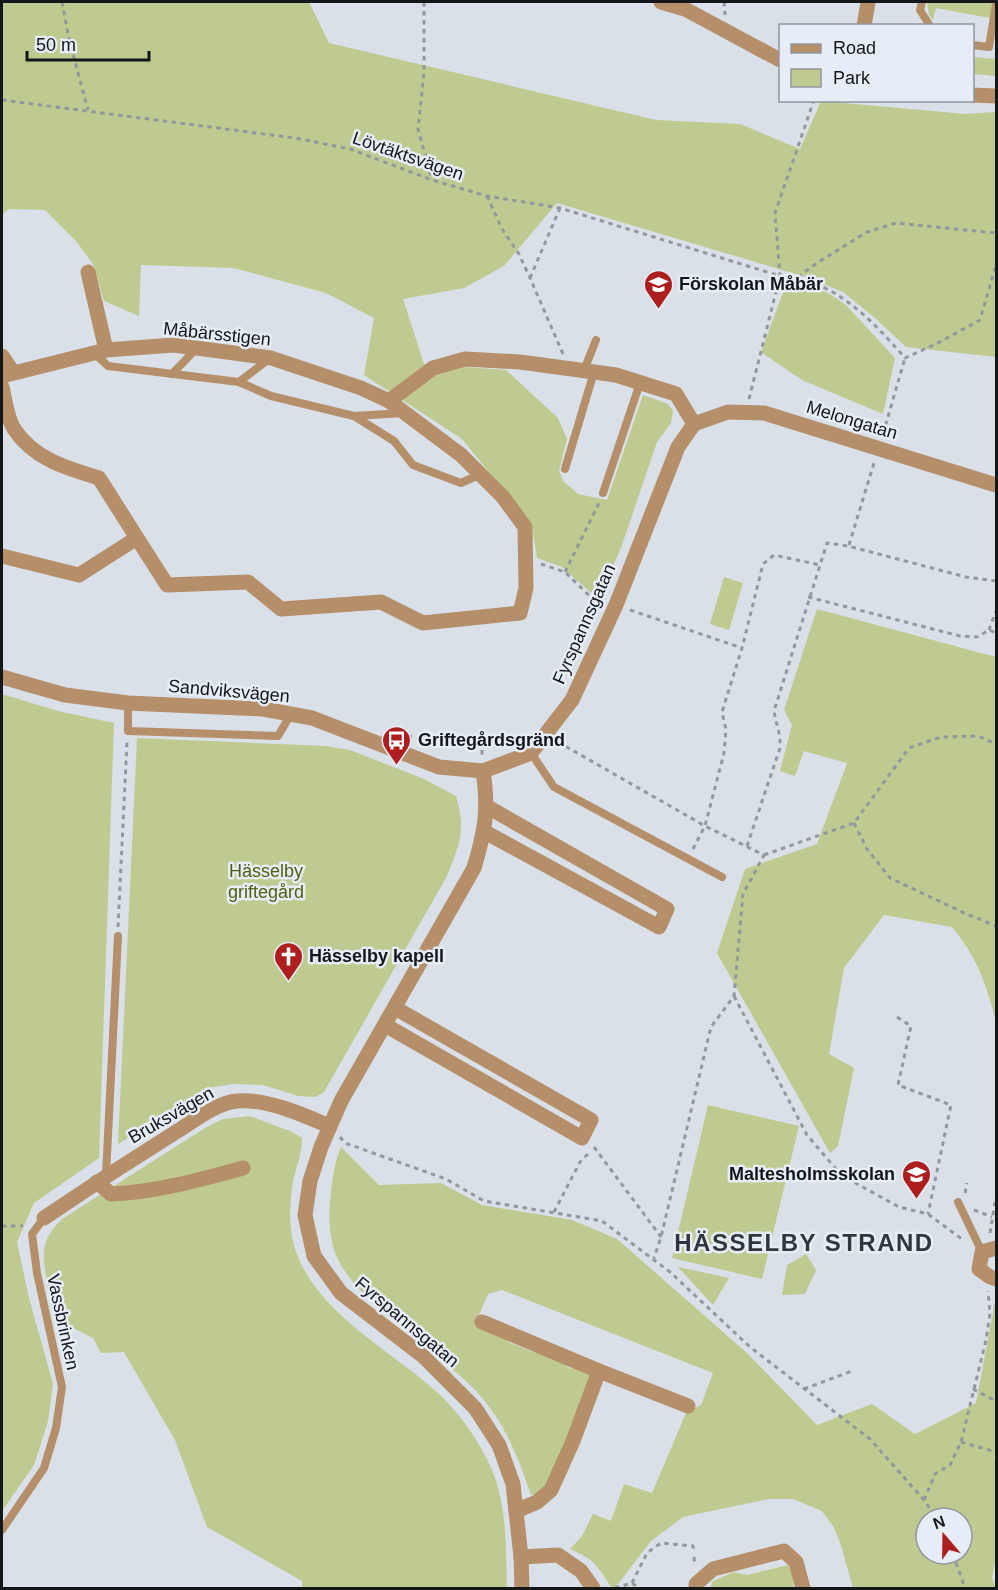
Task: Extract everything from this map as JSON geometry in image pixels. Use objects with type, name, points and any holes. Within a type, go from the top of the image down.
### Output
[{"type":"street","points":[[661,2],[685,9],[779,59]]},
{"type":"street","points":[[864,24],[868,2]]},
{"type":"street","points":[[974,95],[996,96]]},
{"type":"street","points":[[88,272],[100,352]]},
{"type":"street","name":"Måbärsstigen","points":[[2,387],[13,427],[31,448],[61,467],[99,478],[167,585],[248,582],[281,609],[381,602],[423,623],[520,613],[526,588],[525,527],[503,497],[461,455],[389,401],[361,388],[271,358],[174,345],[100,352],[7,374]]},
{"type":"street","points":[[2,356],[7,374]]},
{"type":"street","points":[[389,401],[434,368],[465,358],[520,362],[616,375],[676,394],[694,424]]},
{"type":"street","name":"Melongatan","points":[[694,424],[728,412],[764,413],[996,485]]},
{"type":"street","name":"Fyrspannsgatan","points":[[522,1588],[513,1484],[499,1445],[475,1408],[423,1356],[341,1293],[314,1256],[305,1215],[310,1181],[329,1126],[341,1101],[474,868],[485,832],[486,806],[483,771],[531,753],[572,700],[616,606],[678,447],[694,424]]},
{"type":"street","points":[[2,556],[79,575],[137,538]]},
{"type":"street","name":"Sandviksvägen","points":[[2,677],[66,695],[128,703],[248,708],[312,718],[439,767],[483,771]]},
{"type":"street","points":[[485,832],[659,927],[667,909],[486,806]]},
{"type":"street","points":[[385,1025],[582,1138],[591,1119],[395,1008]]},
{"type":"street","name":"Bruksvägen","points":[[44,1218],[211,1110],[235,1101],[258,1102],[306,1116],[329,1126]]},
{"type":"street","points":[[102,1179],[111,1194],[140,1193],[243,1168]]},
{"type":"street","points":[[987,1244],[979,1269],[990,1277],[992,1282]]},
{"type":"street","points":[[482,1322],[688,1406]]},
{"type":"street","points":[[516,1511],[537,1502],[551,1490],[573,1441],[599,1371]]},
{"type":"street","points":[[696,1588],[696,1584],[713,1569],[784,1551],[796,1562],[803,1588]]},
{"type":"street","points":[[521,1557],[558,1555],[581,1571],[593,1588]]},
{"type":"lane","points":[[922,2],[920,10],[929,24]]},
{"type":"lane","points":[[974,45],[989,47],[996,5]]},
{"type":"lane","points":[[565,469],[582,370],[596,340]]},
{"type":"lane","points":[[172,374],[197,348]]},
{"type":"lane","points":[[100,352],[108,366],[239,382],[271,396],[354,416],[406,413]]},
{"type":"lane","points":[[239,382],[271,358]]},
{"type":"lane","points":[[603,493],[640,383]]},
{"type":"lane","points":[[354,416],[394,441],[414,465],[461,483],[481,474]]},
{"type":"lane","points":[[128,703],[128,731],[278,736],[291,714]]},
{"type":"lane","points":[[531,753],[554,788],[722,877]]},
{"type":"lane","points":[[102,1179],[118,936]]},
{"type":"lane","points":[[958,1202],[987,1244]]},
{"type":"lane","name":"Vassbrinken","points":[[2,1530],[44,1468],[58,1418],[62,1386],[37,1274],[32,1234],[44,1218]]},
{"type":"path","points":[[62,2],[69,39],[88,110]]},
{"type":"path","points":[[424,2],[424,73],[418,129],[432,180]]},
{"type":"path","name":"Lövtäktsvägen","points":[[2,100],[295,138],[350,149],[432,180],[487,196],[560,208],[780,276],[798,277],[837,293],[876,324],[905,358]]},
{"type":"path","points":[[745,413],[780,276],[775,213],[813,102]]},
{"type":"path","points":[[487,196],[502,229],[519,254],[582,370]]},
{"type":"path","points":[[530,278],[560,208]]},
{"type":"path","points":[[798,277],[817,262],[867,232],[896,223],[996,233]]},
{"type":"path","points":[[848,546],[905,358],[980,320],[996,265]]},
{"type":"path","points":[[565,572],[603,493]]},
{"type":"path","points":[[747,846],[780,748],[781,733],[776,724],[774,711],[826,543],[848,546],[966,577],[996,581]]},
{"type":"path","points":[[689,859],[705,826],[724,753],[726,730],[722,712],[742,648],[763,564],[774,555],[819,565]]},
{"type":"path","points":[[550,567],[565,572],[597,603]]},
{"type":"path","points":[[808,597],[960,636],[977,637],[989,630],[996,611]]},
{"type":"path","points":[[616,606],[742,648]]},
{"type":"path","points":[[989,630],[996,633]]},
{"type":"path","points":[[118,936],[128,731]]},
{"type":"path","points":[[546,735],[705,826],[764,855]]},
{"type":"path","points":[[654,1258],[711,1027],[734,996],[743,894],[764,855],[854,823],[909,748],[941,737],[978,736],[996,744]]},
{"type":"path","points":[[854,823],[867,849],[890,878],[996,926]]},
{"type":"path","points":[[734,996],[807,1135],[840,1175],[899,1207],[928,1214],[968,1244],[987,1244],[996,1197]]},
{"type":"path","points":[[897,1017],[911,1026],[898,1085],[951,1105],[928,1214]]},
{"type":"path","points":[[329,1126],[345,1143],[446,1179],[484,1201],[602,1221],[654,1258],[750,1347],[870,1439],[928,1506]]},
{"type":"path","points":[[554,1212],[580,1162],[594,1147],[661,1237]]},
{"type":"path","points":[[924,1500],[935,1474],[950,1465],[961,1442],[986,1340],[992,1282]]},
{"type":"path","points":[[804,1389],[852,1371]]},
{"type":"path","points":[[973,1389],[996,1401]]},
{"type":"path","points":[[961,1442],[996,1452]]},
{"type":"path","points":[[615,1588],[632,1583],[647,1553],[661,1543],[693,1546],[694,1550]]},
{"type":"path","points":[[957,1566],[965,1588]]},
{"type":"path","points":[[632,1583],[639,1588]]},
{"type":"green space","points":[[2,2],[309,2],[329,43],[656,120],[740,124],[800,149],[821,102],[966,114],[996,112],[996,357],[906,347],[843,292],[809,278],[557,203],[504,266],[464,288],[403,299],[424,364],[506,370],[558,418],[567,439],[559,470],[563,481],[578,494],[607,500],[643,395],[668,404],[673,411],[671,423],[657,442],[621,548],[598,599],[562,567],[537,558],[532,525],[462,439],[364,375],[374,318],[326,293],[234,268],[141,265],[139,316],[104,301],[93,264],[76,241],[45,210],[9,209],[2,215]]},
{"type":"green space","points":[[927,2],[993,2],[990,18],[936,8],[933,20],[929,15]]},
{"type":"green space","points":[[974,57],[996,59],[996,76],[974,74]]},
{"type":"green space","points":[[798,282],[828,293],[846,305],[895,358],[883,414],[802,380],[761,352],[785,287]]},
{"type":"green space","points":[[724,577],[743,583],[729,630],[710,624]]},
{"type":"green space","points":[[817,609],[996,657],[996,1022],[980,972],[952,927],[884,915],[844,968],[829,1054],[854,1068],[838,1146],[830,1153],[717,953],[745,869],[817,844],[847,763],[804,751],[795,776],[780,771],[792,725],[784,710]]},
{"type":"green space","points":[[2,694],[58,711],[114,723],[99,1158],[34,1203],[17,1242],[29,1298],[53,1384],[48,1421],[34,1465],[2,1511]]},
{"type":"green space","name":"Hässelby griftegård","points":[[137,738],[326,746],[350,750],[424,779],[456,796],[461,828],[458,845],[447,876],[324,1092],[316,1097],[298,1096],[263,1085],[234,1084],[207,1088],[118,1144]]},
{"type":"green space","points":[[708,1105],[799,1126],[762,1279],[672,1258]]},
{"type":"green space","points":[[250,1116],[302,1138],[292,1189],[290,1223],[300,1262],[314,1285],[331,1306],[352,1325],[438,1393],[465,1423],[481,1447],[493,1472],[503,1510],[507,1588],[302,1588],[302,1581],[207,1527],[175,1440],[124,1352],[101,1353],[93,1338],[55,1319],[44,1263],[44,1248],[50,1234],[62,1219],[205,1128],[223,1119]]},
{"type":"green space","points":[[341,1147],[379,1185],[441,1183],[482,1205],[572,1220],[617,1239],[747,1353],[817,1425],[872,1404],[915,1434],[976,1403],[996,1296],[996,1450],[994,1458],[996,1459],[996,1556],[992,1578],[996,1588],[853,1588],[840,1542],[833,1526],[822,1511],[793,1499],[769,1499],[683,1517],[651,1541],[615,1588],[612,1588],[595,1564],[570,1549],[582,1536],[593,1514],[611,1521],[624,1484],[652,1493],[686,1413],[701,1405],[713,1373],[502,1290],[488,1294],[475,1324],[509,1339],[508,1342],[567,1362],[566,1366],[572,1369],[574,1365],[589,1374],[590,1383],[550,1485],[541,1492],[531,1495],[509,1440],[486,1402],[459,1375],[374,1304],[355,1285],[341,1265],[333,1246],[329,1218],[336,1163]]},
{"type":"green space","points":[[806,1254],[816,1270],[805,1294],[782,1295],[787,1265]]},
{"type":"green space","points":[[678,1267],[729,1278],[713,1305]]},
{"type":"green space","points":[[788,1565],[792,1571],[794,1588],[710,1588],[713,1581],[734,1572],[747,1575]]},
{"type":"place","name":"Förskolan Måbär","points":[[658,310]]},
{"type":"place","name":"Griftegårdsgränd","points":[[397,766]]},
{"type":"place","name":"Hässelby kapell","points":[[288,982]]},
{"type":"place","name":"Maltesholmsskolan","points":[[916,1200]]},
{"type":"district","name":"HÄSSELBY STRAND","points":[[804,1243]]}]
